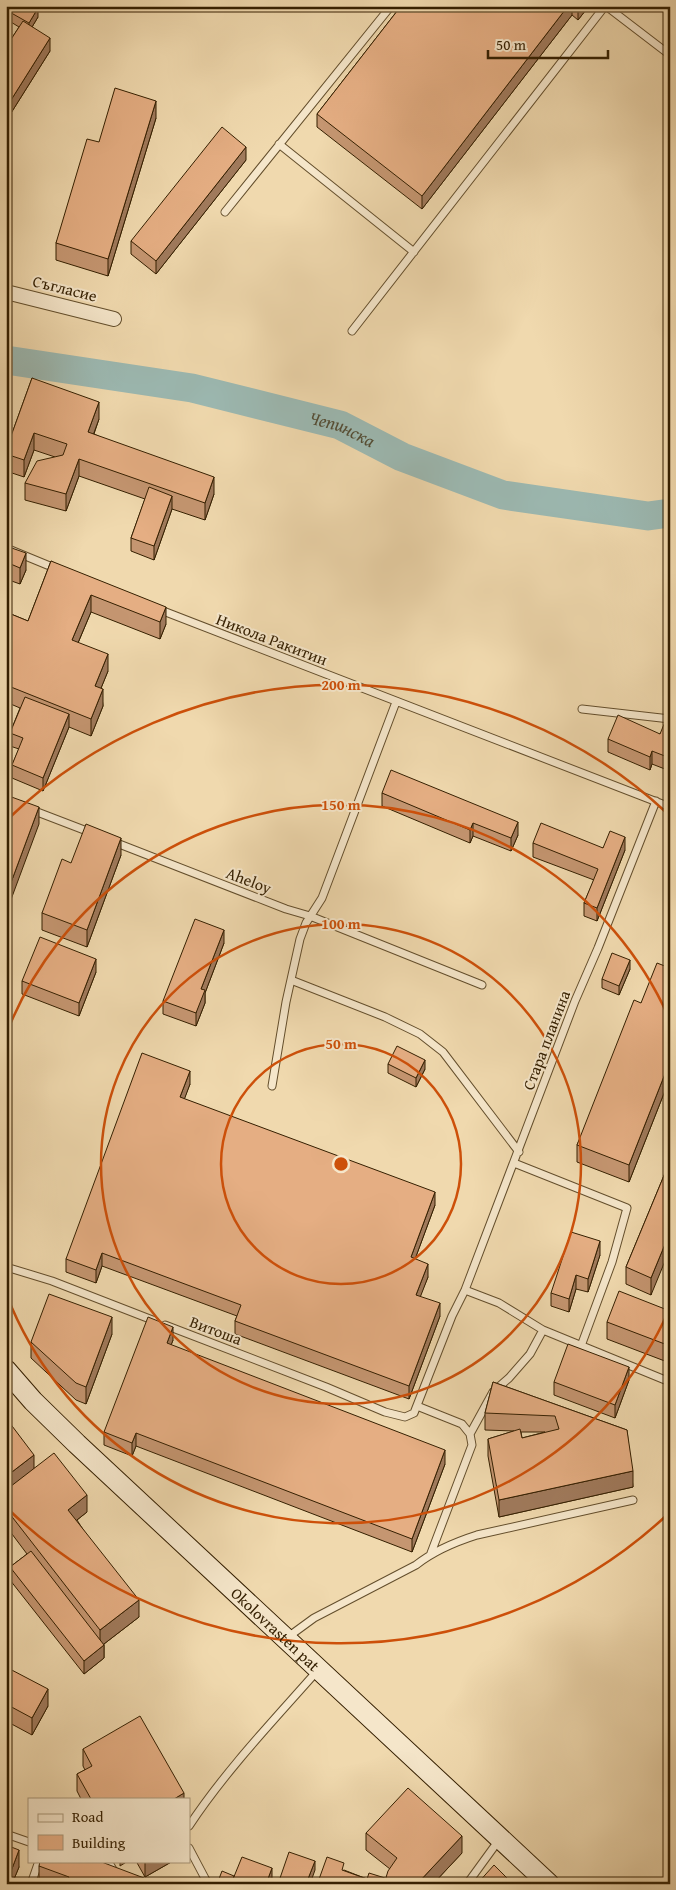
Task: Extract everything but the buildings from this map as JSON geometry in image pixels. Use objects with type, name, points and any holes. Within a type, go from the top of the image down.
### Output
[{"type":"street","name":"Съгласие","points":[[6,292],[114,319]]},
{"type":"street","name":"Okolovrasten pat","points":[[6,1370],[33,1401],[76,1444],[549,1884]]},
{"type":"lane","points":[[225,212],[391,6]]},
{"type":"lane","points":[[352,331],[605,6],[670,55]]},
{"type":"lane","points":[[279,144],[414,252]]},
{"type":"lane","points":[[6,548],[61,570]]},
{"type":"lane","name":"Никола Ракитин","points":[[152,606],[670,807]]},
{"type":"lane","points":[[272,1086],[300,940],[310,916],[322,898],[396,702]]},
{"type":"lane","points":[[582,709],[670,719]]},
{"type":"lane","name":"Стара планина","points":[[416,1409],[519,1152],[575,1001],[656,801]]},
{"type":"lane","points":[[25,807],[100,836]]},
{"type":"lane","name":"Aheloy","points":[[109,840],[286,909],[310,916],[482,985]]},
{"type":"lane","points":[[291,980],[385,1017],[420,1034],[443,1052],[519,1152]]},
{"type":"lane","points":[[514,1163],[628,1208],[612,1262],[581,1346]]},
{"type":"lane","name":"Витоша","points":[[6,1267],[52,1281],[326,1387],[385,1412],[405,1417],[416,1409]]},
{"type":"lane","points":[[465,1290],[499,1303],[543,1330],[670,1382]]},
{"type":"lane","points":[[470,1434],[493,1392],[509,1378],[530,1354],[543,1330]]},
{"type":"lane","points":[[416,1409],[462,1424],[470,1434],[472,1445],[431,1553]]},
{"type":"lane","points":[[286,1638],[314,1618],[416,1565],[431,1553],[454,1543],[477,1535],[633,1500]]},
{"type":"lane","points":[[190,1824],[202,1806],[243,1756],[319,1670]]},
{"type":"lane","points":[[6,1834],[28,1842]]},
{"type":"lane","points":[[467,1884],[500,1838]]},
{"type":"lane","points":[[190,1850],[208,1884]]},
{"type":"lane","points":[[31,1884],[39,1862]]},
{"type":"lane","points":[[109,1862],[116,1874],[123,1878]]},
{"type":"waterway","name":"Чепинска","points":[[6,360],[192,388],[340,425],[402,457],[503,495],[648,516],[670,513]]}]
